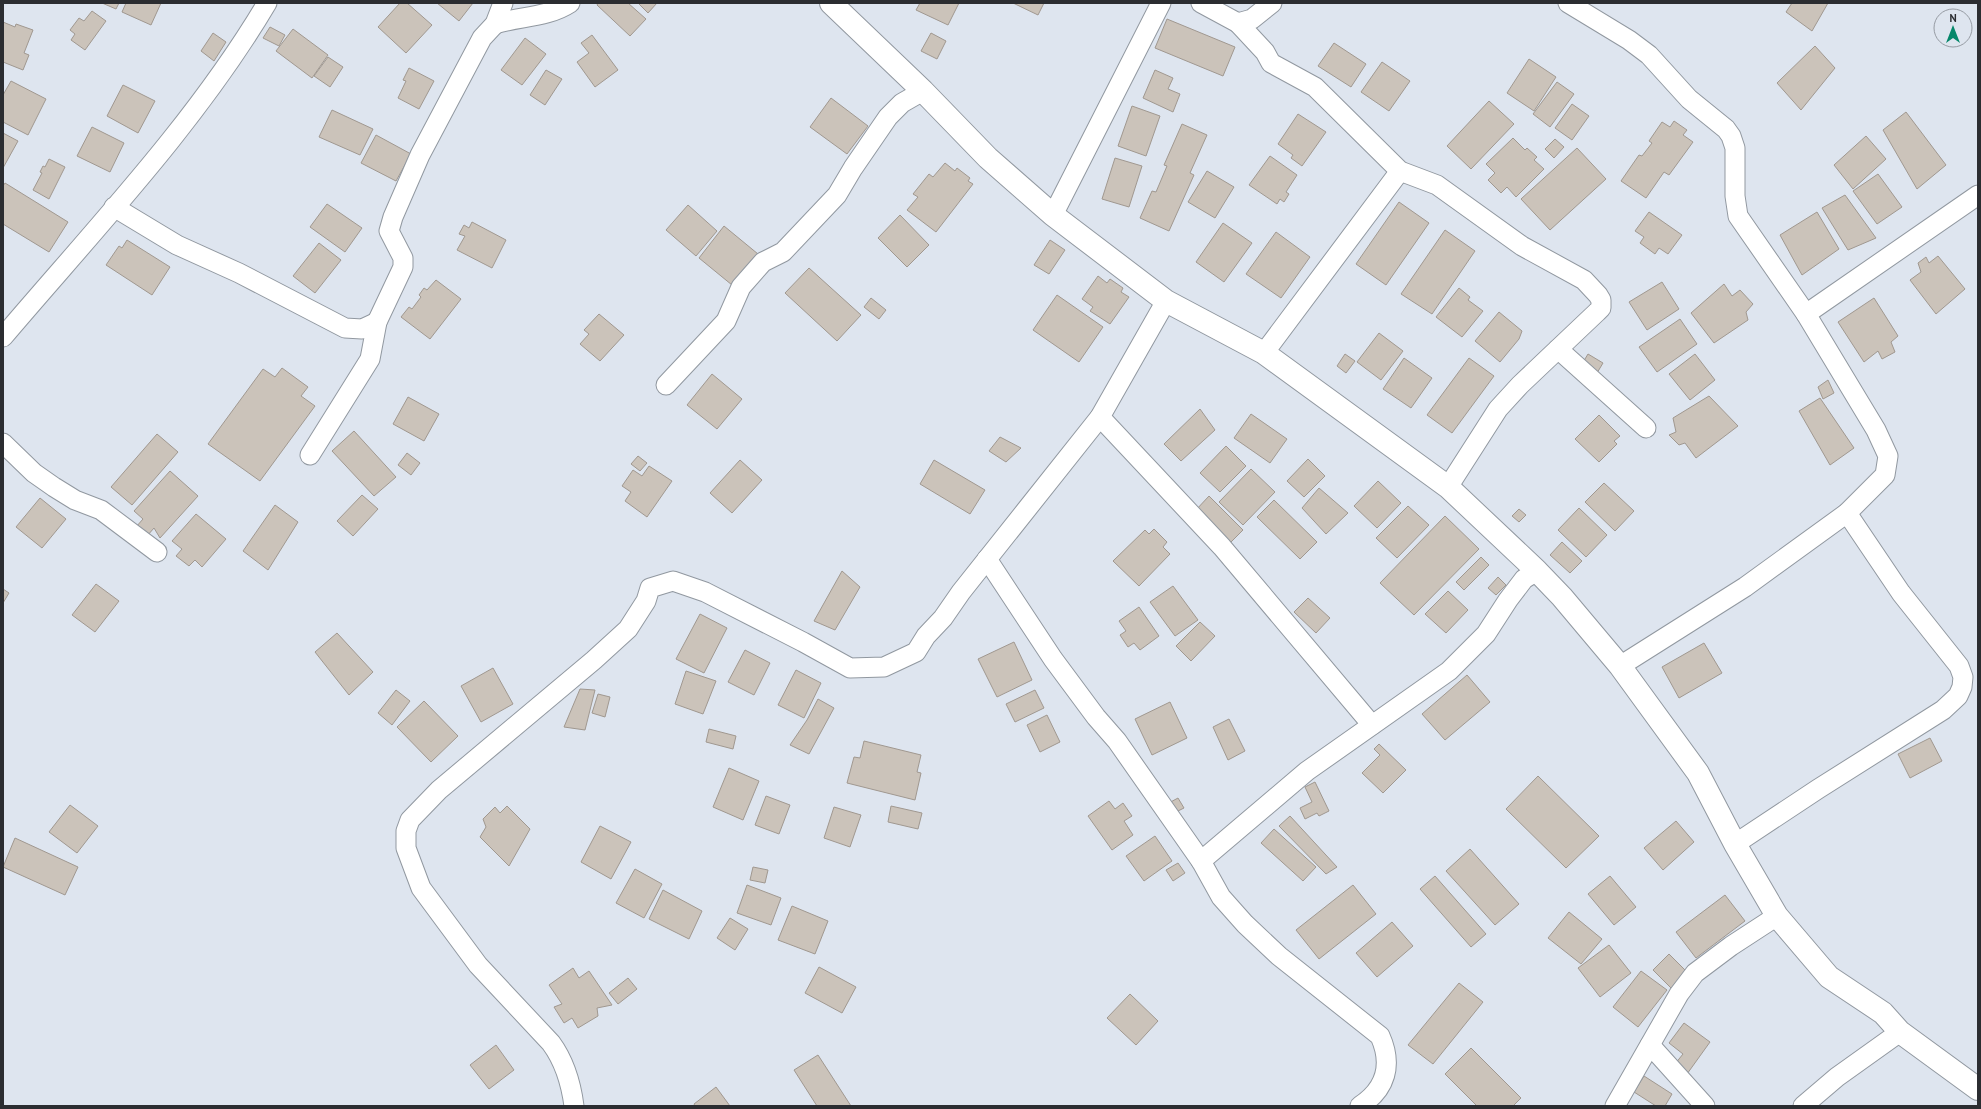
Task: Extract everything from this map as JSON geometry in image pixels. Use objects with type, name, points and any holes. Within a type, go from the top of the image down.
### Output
[{"type":"street","points":[[3,337],[114,208],[185,122],[251,30],[267,3]]},
{"type":"street","points":[[310,455],[370,359],[377,322],[403,267],[402,258],[389,231],[393,217],[420,155],[482,38],[494,24],[503,3]]},
{"type":"street","points":[[523,3],[541,15]]},
{"type":"street","points":[[494,24],[514,18],[541,15],[559,10],[570,3]]},
{"type":"street","points":[[831,3],[923,91],[988,158],[1053,215],[1166,301],[1264,353],[1448,486],[1562,597],[1620,666],[1698,773],[1735,844],[1777,916],[1829,977],[1849,988],[1883,1013],[1900,1032],[1978,1089]]},
{"type":"street","points":[[1053,215],[1161,3]]},
{"type":"street","points":[[1201,3],[1238,23],[1265,52],[1271,63],[1315,87],[1400,171],[1437,186],[1522,246],[1584,280],[1601,300],[1601,308],[1520,385],[1498,409],[1448,486]]},
{"type":"street","points":[[1238,23],[1252,19],[1272,3]]},
{"type":"street","points":[[1568,3],[1629,40],[1649,55],[1689,99],[1726,129],[1731,136],[1735,148],[1735,196],[1738,216],[1806,314],[1876,430],[1888,456],[1885,475],[1847,513],[1739,591],[1620,666]]},
{"type":"street","points":[[666,385],[726,321],[741,287],[763,262],[784,252],[838,195],[853,168],[888,117],[902,104],[923,91]]},
{"type":"street","points":[[1264,353],[1400,171]]},
{"type":"street","points":[[1806,314],[1978,195]]},
{"type":"street","points":[[114,208],[177,245],[246,276],[345,328],[362,329],[377,322]]},
{"type":"street","points":[[574,1106],[572,1088],[562,1058],[552,1043],[478,965],[421,888],[406,848],[406,831],[410,820],[439,790],[594,660],[628,629],[646,601],[650,588],[672,581],[705,592],[803,642],[850,668],[884,667],[916,652],[926,636],[943,618],[961,592],[1100,417],[1166,301]]},
{"type":"street","points":[[1558,349],[1646,428]]},
{"type":"street","points":[[1100,417],[1222,547],[1372,725]]},
{"type":"street","points":[[3,443],[34,472],[75,500],[101,510],[157,552]]},
{"type":"street","points":[[1735,844],[1818,789],[1924,724],[1943,710],[1958,696],[1962,687],[1963,677],[1959,666],[1908,603],[1847,513]]},
{"type":"street","points":[[987,559],[1053,659],[1096,717],[1117,741],[1201,861],[1221,897],[1245,924],[1279,956],[1380,1036],[1386,1049],[1386,1065],[1383,1083],[1371,1099],[1360,1106]]},
{"type":"street","points":[[1201,861],[1307,771],[1427,688],[1454,667],[1486,634],[1508,600],[1524,579],[1537,571]]},
{"type":"street","points":[[1615,1106],[1679,994],[1695,973],[1731,946],[1777,916]]},
{"type":"street","points":[[1803,1106],[1837,1077],[1900,1032]]},
{"type":"street","points":[[1650,1045],[1705,1106]]},
{"type":"building","points":[[102,3],[119,3],[116,9]]},
{"type":"building","points":[[126,3],[161,3],[151,25],[122,12]]},
{"type":"building","points":[[400,3],[407,3],[432,25],[406,53],[378,27]]},
{"type":"building","points":[[437,3],[473,3],[459,21]]},
{"type":"building","points":[[598,3],[628,3],[646,19],[630,36],[597,5]]},
{"type":"building","points":[[638,3],[657,3],[648,13]]},
{"type":"building","points":[[920,3],[959,3],[948,25],[916,10]]},
{"type":"building","points":[[1013,3],[1044,3],[1038,15]]},
{"type":"building","points":[[1792,3],[1828,3],[1812,31],[1786,12]]},
{"type":"building","points":[[92,11],[106,21],[85,50],[71,40],[75,34],[70,30],[79,18],[84,21]]},
{"type":"building","points":[[1167,19],[1235,47],[1223,76],[1155,48]]},
{"type":"building","points":[[3,22],[15,27],[16,24],[33,30],[24,53],[29,55],[23,70],[3,62]]},
{"type":"building","points":[[270,27],[285,35],[279,46],[263,38]]},
{"type":"building","points":[[293,29],[328,55],[312,78],[276,51]]},
{"type":"building","points":[[213,33],[226,42],[214,61],[201,51]]},
{"type":"building","points":[[931,33],[946,41],[937,59],[921,51]]},
{"type":"building","points":[[592,35],[618,70],[595,87],[577,62],[589,53],[581,43]]},
{"type":"building","points":[[525,38],[546,54],[522,85],[501,70]]},
{"type":"building","points":[[1334,43],[1366,64],[1351,87],[1318,66]]},
{"type":"building","points":[[1815,46],[1835,68],[1801,110],[1777,83]]},
{"type":"building","points":[[328,57],[343,67],[330,87],[314,76]]},
{"type":"building","points":[[1529,59],[1556,77],[1534,111],[1507,93]]},
{"type":"building","points":[[1382,62],[1410,81],[1389,111],[1361,92]]},
{"type":"building","points":[[409,68],[434,81],[419,109],[398,98],[406,81],[403,80]]},
{"type":"building","points":[[546,70],[562,79],[545,105],[530,95]]},
{"type":"building","points":[[1155,70],[1173,78],[1168,89],[1180,94],[1173,112],[1143,98]]},
{"type":"building","points":[[11,81],[46,99],[28,135],[3,122],[3,95]]},
{"type":"building","points":[[1557,82],[1574,94],[1550,127],[1533,114]]},
{"type":"building","points":[[123,85],[155,101],[138,133],[107,116]]},
{"type":"building","points":[[831,98],[868,126],[847,154],[810,127]]},
{"type":"building","points":[[1489,101],[1514,124],[1471,169],[1447,146]]},
{"type":"building","points":[[1572,104],[1589,116],[1572,140],[1555,128]]},
{"type":"building","points":[[1132,106],[1160,116],[1146,156],[1118,146]]},
{"type":"building","points":[[332,110],[373,129],[360,155],[319,137]]},
{"type":"building","points":[[1906,112],[1946,165],[1917,189],[1883,130]]},
{"type":"building","points":[[1298,114],[1326,132],[1302,166],[1291,158],[1293,155],[1278,144]]},
{"type":"building","points":[[1674,121],[1687,130],[1683,135],[1693,142],[1669,175],[1664,172],[1646,198],[1621,181],[1639,155],[1642,156],[1652,143],[1649,141],[1662,122],[1670,127]]},
{"type":"building","points":[[1182,124],[1207,135],[1190,173],[1194,175],[1169,231],[1140,218],[1152,191],[1156,192],[1167,166],[1164,165]]},
{"type":"building","points":[[92,127],[124,143],[110,172],[77,156]]},
{"type":"building","points":[[3,133],[18,141],[3,168]]},
{"type":"building","points":[[376,135],[411,154],[396,181],[361,163]]},
{"type":"building","points":[[1866,136],[1886,159],[1853,189],[1834,165]]},
{"type":"building","points":[[1513,138],[1525,150],[1527,148],[1537,157],[1534,160],[1544,169],[1516,197],[1507,187],[1501,193],[1488,180],[1495,173],[1486,164]]},
{"type":"building","points":[[1555,139],[1564,147],[1554,158],[1545,149]]},
{"type":"building","points":[[1577,148],[1606,179],[1550,230],[1521,199]]},
{"type":"building","points":[[1270,156],[1297,175],[1286,192],[1289,194],[1284,202],[1280,199],[1277,204],[1249,185]]},
{"type":"building","points":[[1115,158],[1142,166],[1129,207],[1102,199]]},
{"type":"building","points":[[49,159],[65,167],[49,199],[33,190],[42,173],[40,172],[43,166],[45,167]]},
{"type":"building","points":[[945,163],[955,171],[957,168],[970,178],[968,181],[973,184],[936,232],[907,210],[918,197],[913,194],[929,174],[933,177]]},
{"type":"building","points":[[1207,171],[1234,187],[1215,218],[1188,202]]},
{"type":"building","points":[[1878,174],[1902,207],[1877,224],[1853,191]]},
{"type":"building","points":[[5,183],[68,222],[49,252],[3,224],[3,186]]},
{"type":"building","points":[[1845,195],[1876,238],[1848,250],[1822,208]]},
{"type":"building","points":[[1399,202],[1429,223],[1386,285],[1356,264]]},
{"type":"building","points":[[327,204],[362,228],[345,252],[310,227]]},
{"type":"building","points":[[688,205],[717,231],[696,256],[666,230]]},
{"type":"building","points":[[1649,212],[1682,235],[1668,254],[1659,248],[1655,254],[1640,243],[1644,237],[1635,231]]},
{"type":"building","points":[[1817,212],[1839,249],[1802,275],[1780,235]]},
{"type":"building","points":[[900,215],[929,245],[907,267],[878,238]]},
{"type":"building","points":[[472,222],[506,240],[492,268],[457,250],[465,236],[459,234],[464,225],[469,228]]},
{"type":"building","points":[[1223,223],[1252,243],[1224,282],[1196,262]]},
{"type":"building","points":[[724,226],[758,254],[732,285],[699,258]]},
{"type":"building","points":[[1445,230],[1475,251],[1432,314],[1401,294]]},
{"type":"building","points":[[1276,232],[1310,257],[1281,298],[1246,274]]},
{"type":"building","points":[[127,240],[170,267],[152,295],[106,265],[119,246],[122,248]]},
{"type":"building","points":[[1050,240],[1065,250],[1049,274],[1034,265]]},
{"type":"building","points":[[319,243],[341,260],[315,293],[293,276]]},
{"type":"building","points":[[1938,256],[1965,289],[1936,314],[1910,280],[1921,272],[1918,263],[1926,257],[1929,263]]},
{"type":"building","points":[[809,268],[861,315],[837,341],[785,293]]},
{"type":"building","points":[[1098,276],[1107,283],[1110,279],[1123,288],[1121,292],[1129,297],[1110,324],[1090,311],[1093,307],[1082,299]]},
{"type":"building","points":[[436,280],[461,299],[430,339],[401,317],[409,307],[412,309],[421,297],[419,295],[424,288],[427,290]]},
{"type":"building","points":[[1662,282],[1679,309],[1647,330],[1629,302]]},
{"type":"building","points":[[1724,284],[1732,296],[1740,290],[1753,304],[1746,312],[1748,320],[1714,343],[1691,313]]},
{"type":"building","points":[[1459,288],[1470,297],[1468,300],[1483,311],[1462,337],[1436,317]]},
{"type":"building","points":[[1057,295],[1103,327],[1079,362],[1033,330]]},
{"type":"building","points":[[871,298],[886,310],[879,319],[864,307]]},
{"type":"building","points":[[1874,298],[1898,336],[1891,342],[1895,352],[1882,359],[1878,351],[1864,362],[1838,322]]},
{"type":"building","points":[[1499,312],[1522,331],[1519,339],[1500,362],[1475,341]]},
{"type":"building","points":[[599,314],[624,335],[600,361],[580,344],[589,334],[584,330]]},
{"type":"building","points":[[1680,319],[1697,344],[1657,372],[1639,347]]},
{"type":"building","points":[[1379,333],[1403,351],[1381,380],[1357,362]]},
{"type":"building","points":[[1345,354],[1355,361],[1346,373],[1337,366]]},
{"type":"building","points":[[1588,354],[1603,363],[1597,373],[1582,364]]},
{"type":"building","points":[[1695,354],[1715,380],[1690,400],[1669,374]]},
{"type":"building","points":[[1404,358],[1432,378],[1411,408],[1383,389]]},
{"type":"building","points":[[1469,358],[1494,376],[1452,433],[1427,415]]},
{"type":"building","points":[[282,368],[308,387],[301,396],[315,406],[260,481],[208,444],[263,369],[275,377]]},
{"type":"building","points":[[712,374],[742,399],[717,429],[687,405]]},
{"type":"building","points":[[1828,380],[1834,393],[1823,399],[1818,387]]},
{"type":"building","points":[[1709,396],[1738,426],[1696,458],[1685,443],[1679,445],[1669,435],[1676,432],[1673,418]]},
{"type":"building","points":[[408,397],[439,414],[424,441],[393,424]]},
{"type":"building","points":[[1820,398],[1854,448],[1830,465],[1799,411]]},
{"type":"building","points":[[1200,409],[1215,430],[1181,461],[1164,444]]},
{"type":"building","points":[[1251,414],[1287,439],[1270,463],[1234,438]]},
{"type":"building","points":[[1599,415],[1620,436],[1614,441],[1617,444],[1599,462],[1575,439]]},
{"type":"building","points":[[354,431],[396,477],[374,496],[332,451]]},
{"type":"building","points":[[157,434],[178,452],[132,505],[111,487]]},
{"type":"building","points":[[1000,437],[1021,448],[1006,462],[989,451]]},
{"type":"building","points":[[1226,446],[1246,466],[1220,492],[1200,473]]},
{"type":"building","points":[[407,453],[420,463],[411,475],[398,465]]},
{"type":"building","points":[[638,456],[647,463],[640,471],[631,464]]},
{"type":"building","points":[[1308,459],[1325,476],[1304,497],[1287,481]]},
{"type":"building","points":[[740,460],[762,480],[732,513],[710,493]]},
{"type":"building","points":[[934,460],[985,490],[970,514],[920,484]]},
{"type":"building","points":[[649,466],[672,481],[647,517],[625,501],[631,492],[622,486],[633,470],[642,476]]},
{"type":"building","points":[[1251,469],[1275,492],[1243,525],[1219,502]]},
{"type":"building","points":[[170,471],[198,496],[160,538],[154,528],[147,536],[136,527],[143,519],[134,511]]},
{"type":"building","points":[[1378,481],[1401,503],[1377,528],[1354,506]]},
{"type":"building","points":[[1604,483],[1634,511],[1615,531],[1585,502]]},
{"type":"building","points":[[1319,488],[1348,513],[1326,534],[1302,508]]},
{"type":"building","points":[[362,495],[378,509],[353,536],[337,521]]},
{"type":"building","points":[[1209,496],[1243,530],[1229,544],[1195,511]]},
{"type":"building","points":[[40,498],[66,519],[42,548],[16,527]]},
{"type":"building","points":[[1274,500],[1317,542],[1300,559],[1257,517]]},
{"type":"building","points":[[275,505],[298,522],[268,570],[243,551]]},
{"type":"building","points":[[1408,506],[1429,525],[1397,558],[1376,538]]},
{"type":"building","points":[[1579,508],[1607,535],[1586,557],[1558,530]]},
{"type":"building","points":[[1519,509],[1526,515],[1519,522],[1512,516]]},
{"type":"building","points":[[196,514],[226,539],[202,567],[195,560],[189,566],[176,556],[182,549],[172,541]]},
{"type":"building","points":[[1445,516],[1479,549],[1414,615],[1380,583]]},
{"type":"building","points":[[1154,529],[1167,542],[1163,547],[1170,554],[1139,586],[1113,561],[1145,530],[1149,534]]},
{"type":"building","points":[[1562,542],[1582,561],[1570,573],[1550,555]]},
{"type":"building","points":[[1481,557],[1489,565],[1464,590],[1456,582]]},
{"type":"building","points":[[842,571],[860,587],[835,630],[814,621]]},
{"type":"building","points":[[1498,577],[1506,585],[1496,595],[1488,588]]},
{"type":"building","points":[[96,584],[119,601],[95,632],[72,615]]},
{"type":"building","points":[[1173,586],[1198,620],[1175,636],[1150,602]]},
{"type":"building","points":[[3,589],[9,593],[3,603]]},
{"type":"building","points":[[1448,591],[1468,610],[1446,633],[1425,614]]},
{"type":"building","points":[[1308,598],[1330,618],[1316,633],[1294,612]]},
{"type":"building","points":[[1139,607],[1159,636],[1140,650],[1134,643],[1128,647],[1120,635],[1126,631],[1119,621]]},
{"type":"building","points":[[700,614],[727,628],[704,673],[676,659]]},
{"type":"building","points":[[1200,622],[1215,636],[1191,661],[1176,646]]},
{"type":"building","points":[[337,633],[373,672],[349,695],[315,652]]},
{"type":"building","points":[[1014,642],[1032,680],[997,697],[978,659]]},
{"type":"building","points":[[1704,643],[1722,673],[1679,698],[1662,667]]},
{"type":"building","points":[[745,650],[770,663],[754,695],[728,682]]},
{"type":"building","points":[[493,668],[513,704],[481,722],[461,686]]},
{"type":"building","points":[[796,670],[821,683],[804,718],[778,705]]},
{"type":"building","points":[[686,671],[716,681],[703,714],[675,704]]},
{"type":"building","points":[[1467,675],[1490,702],[1445,740],[1422,714]]},
{"type":"building","points":[[580,689],[595,690],[585,730],[564,727]]},
{"type":"building","points":[[396,690],[410,701],[392,725],[378,713]]},
{"type":"building","points":[[1035,690],[1044,708],[1015,722],[1006,704]]},
{"type":"building","points":[[598,694],[610,697],[605,717],[592,713]]},
{"type":"building","points":[[818,699],[834,708],[809,754],[790,745],[807,720]]},
{"type":"building","points":[[424,701],[458,736],[431,762],[397,727]]},
{"type":"building","points":[[1170,702],[1187,738],[1152,755],[1135,719]]},
{"type":"building","points":[[1047,715],[1060,742],[1040,752],[1027,725]]},
{"type":"building","points":[[1229,719],[1245,751],[1228,760],[1213,727]]},
{"type":"building","points":[[709,729],[736,736],[733,749],[706,742]]},
{"type":"building","points":[[1930,738],[1942,761],[1910,778],[1898,754]]},
{"type":"building","points":[[864,741],[921,755],[917,772],[921,773],[915,800],[847,783],[854,757],[860,758]]},
{"type":"building","points":[[1379,744],[1406,770],[1383,793],[1362,773],[1380,755],[1374,749]]},
{"type":"building","points":[[729,768],[759,781],[743,820],[713,807]]},
{"type":"building","points":[[1538,776],[1599,836],[1566,868],[1506,809]]},
{"type":"building","points":[[1315,782],[1329,811],[1319,816],[1317,813],[1305,819],[1300,808],[1312,802],[1305,787]]},
{"type":"building","points":[[766,796],[790,805],[779,834],[755,825]]},
{"type":"building","points":[[1178,798],[1184,808],[1172,814],[1167,804]]},
{"type":"building","points":[[1109,801],[1115,809],[1123,803],[1132,816],[1124,821],[1133,835],[1112,850],[1088,816]]},
{"type":"building","points":[[70,805],[98,826],[77,853],[49,832]]},
{"type":"building","points":[[507,806],[530,829],[509,866],[480,837],[486,827],[483,819],[495,807],[500,813]]},
{"type":"building","points":[[891,806],[922,813],[918,829],[888,822]]},
{"type":"building","points":[[834,807],[861,815],[850,847],[824,838]]},
{"type":"building","points":[[1290,816],[1337,867],[1326,874],[1279,826]]},
{"type":"building","points":[[1676,821],[1694,842],[1663,870],[1644,848]]},
{"type":"building","points":[[600,826],[631,842],[611,879],[581,862]]},
{"type":"building","points":[[1274,829],[1316,867],[1303,881],[1261,843]]},
{"type":"building","points":[[1155,836],[1172,861],[1144,881],[1126,856]]},
{"type":"building","points":[[15,838],[78,867],[65,895],[3,867]]},
{"type":"building","points":[[1470,849],[1519,904],[1495,925],[1446,871]]},
{"type":"building","points":[[1178,863],[1185,873],[1173,881],[1166,870]]},
{"type":"building","points":[[753,867],[768,870],[765,883],[750,880]]},
{"type":"building","points":[[635,869],[662,884],[644,918],[616,903]]},
{"type":"building","points":[[1435,876],[1486,934],[1471,947],[1420,889]]},
{"type":"building","points":[[1610,876],[1636,907],[1614,925],[1588,894]]},
{"type":"building","points":[[747,885],[781,898],[771,925],[737,913]]},
{"type":"building","points":[[1353,885],[1376,914],[1319,959],[1296,930]]},
{"type":"building","points":[[663,890],[702,911],[689,939],[649,919]]},
{"type":"building","points":[[1725,895],[1745,921],[1696,958],[1676,932]]},
{"type":"building","points":[[792,906],[828,921],[815,954],[778,940]]},
{"type":"building","points":[[1569,912],[1602,939],[1581,964],[1548,938]]},
{"type":"building","points":[[730,918],[748,929],[735,950],[717,938]]},
{"type":"building","points":[[1392,922],[1413,946],[1377,977],[1356,953]]},
{"type":"building","points":[[1609,945],[1631,973],[1600,997],[1578,968]]},
{"type":"building","points":[[1669,954],[1687,972],[1671,988],[1653,970]]},
{"type":"building","points":[[819,967],[856,987],[842,1013],[805,993]]},
{"type":"building","points":[[573,968],[579,978],[589,971],[612,1005],[597,1008],[598,1016],[578,1028],[572,1018],[564,1023],[554,1007],[562,1004],[549,985]]},
{"type":"building","points":[[1641,971],[1667,990],[1638,1027],[1613,1007]]},
{"type":"building","points":[[628,978],[637,989],[618,1004],[609,993]]},
{"type":"building","points":[[1459,983],[1483,1002],[1433,1064],[1408,1045]]},
{"type":"building","points":[[1130,994],[1158,1021],[1136,1045],[1107,1018]]},
{"type":"building","points":[[1684,1023],[1710,1042],[1687,1074],[1675,1064],[1683,1054],[1669,1043]]},
{"type":"building","points":[[496,1045],[514,1070],[489,1089],[470,1065]]},
{"type":"building","points":[[1471,1048],[1521,1098],[1513,1106],[1477,1106],[1445,1074]]},
{"type":"building","points":[[818,1055],[851,1106],[817,1106],[794,1070]]},
{"type":"building","points":[[1644,1076],[1672,1094],[1665,1106],[1656,1106],[1634,1092]]},
{"type":"building","points":[[716,1087],[730,1106],[695,1106],[694,1104]]}]
